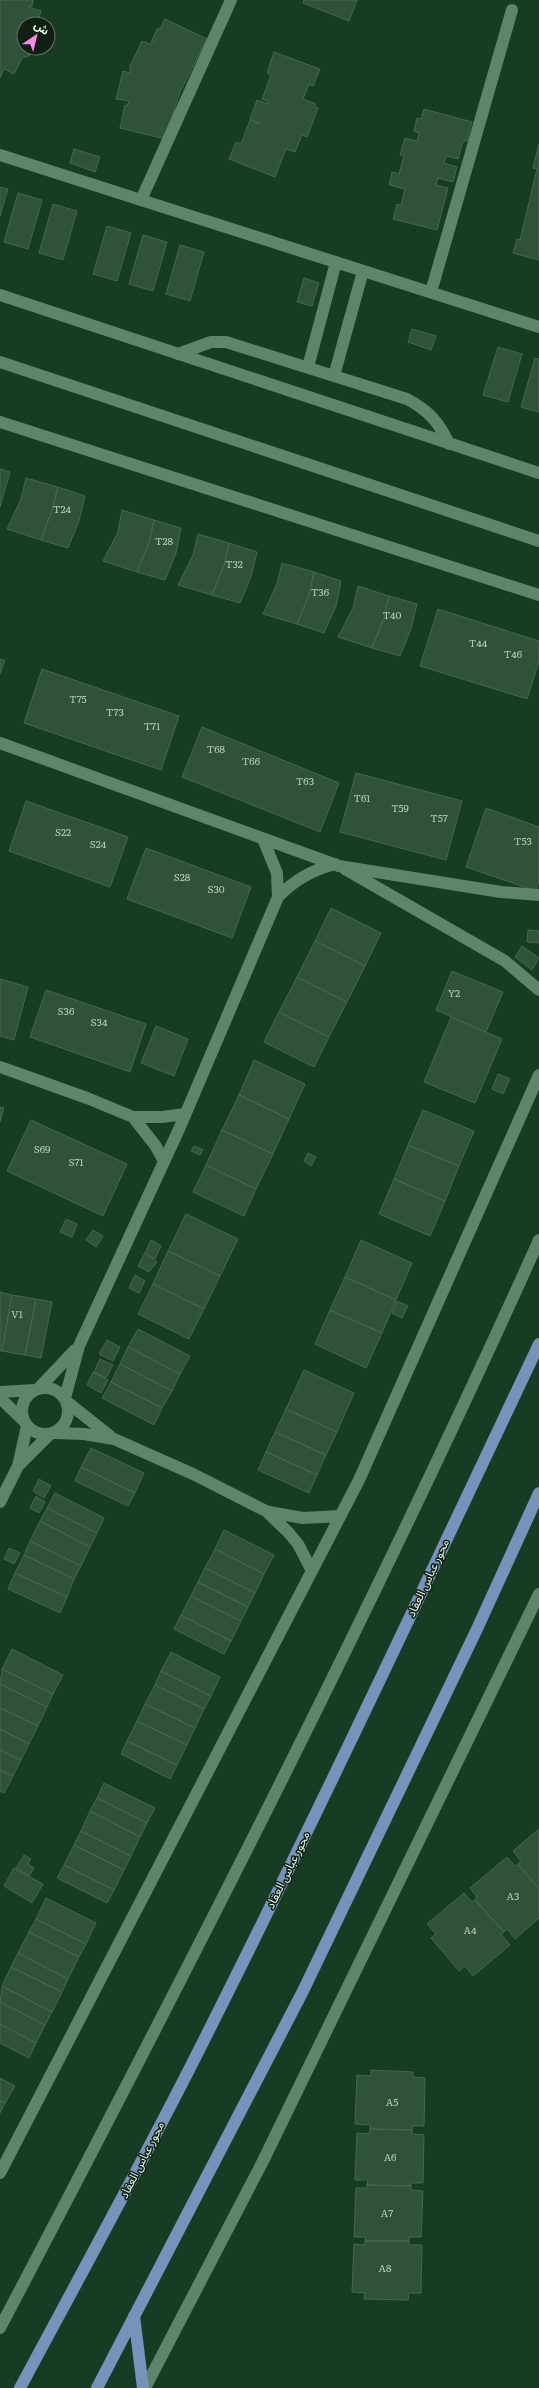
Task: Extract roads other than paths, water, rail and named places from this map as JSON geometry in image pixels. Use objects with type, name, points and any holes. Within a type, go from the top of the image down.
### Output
[{"type":"main road","name":"محور عباس العقاد","points":[[20,2388],[73,2292],[221,2006],[539,1344]]},
{"type":"main road","points":[[97,2388],[303,1991],[477,1629],[539,1493]]},
{"type":"main road","points":[[134,2316],[144,2388]]},
{"type":"street","points":[[140,200],[231,0]]},
{"type":"street","points":[[431,292],[512,10]]},
{"type":"street","points":[[0,155],[539,327]]},
{"type":"street","points":[[308,367],[336,262]]},
{"type":"street","points":[[334,376],[363,271]]},
{"type":"street","points":[[0,295],[539,473]]},
{"type":"street","points":[[178,354],[211,342],[226,342],[407,399],[423,407],[436,419],[449,444]]},
{"type":"street","points":[[0,362],[539,541]]},
{"type":"street","points":[[0,422],[539,595]]},
{"type":"street","points":[[0,743],[337,865],[501,892],[539,895]]},
{"type":"street","points":[[263,839],[277,873],[278,897]]},
{"type":"street","points":[[18,1466],[52,1433],[62,1428],[67,1420],[69,1411],[66,1400],[78,1346],[186,1114],[278,897],[286,889],[308,874],[337,865],[505,961],[539,990]]},
{"type":"street","points":[[0,1067],[87,1098],[133,1117],[162,1117],[186,1114]]},
{"type":"street","points":[[0,2173],[362,1472],[539,1075]]},
{"type":"street","points":[[133,1117],[152,1140],[164,1161]]},
{"type":"street","points":[[0,2328],[156,2029],[329,1685],[452,1429],[539,1240]]},
{"type":"street","points":[[0,1502],[18,1466],[26,1424],[22,1413],[23,1404],[27,1396],[37,1389],[78,1346]]},
{"type":"street","points":[[0,1392],[53,1389],[114,1439]]},
{"type":"street","points":[[0,1398],[37,1433],[84,1434],[114,1439],[194,1474],[266,1511],[288,1532],[306,1557],[312,1571]]},
{"type":"street","points":[[266,1511],[303,1518],[340,1516]]},
{"type":"street","points":[[144,2388],[263,2161],[539,1594]]}]
